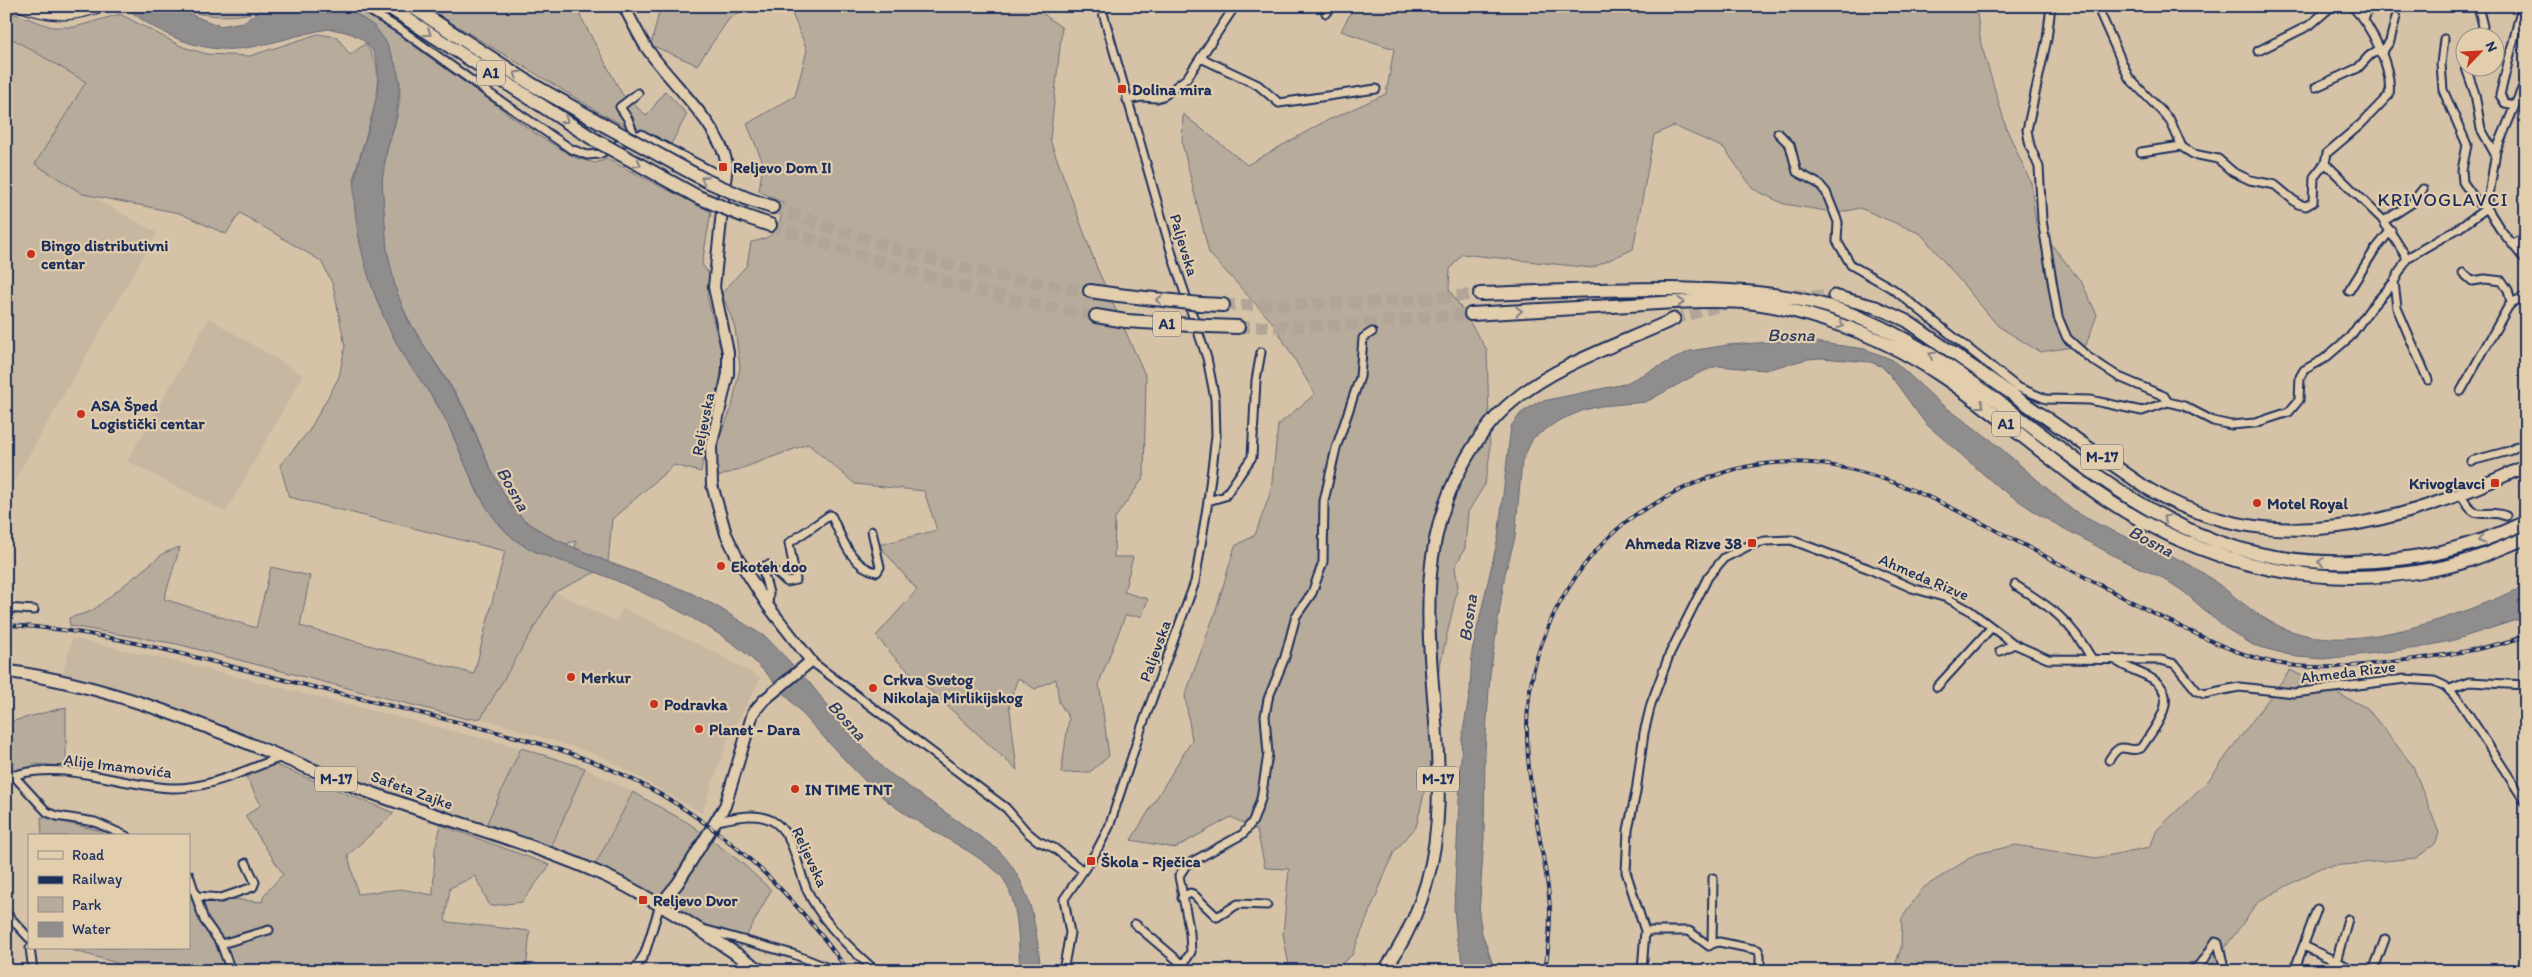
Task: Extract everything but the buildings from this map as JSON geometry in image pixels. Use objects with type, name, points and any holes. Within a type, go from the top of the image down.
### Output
[{"type":"highway","name":"A1","points":[[387,6],[595,140],[698,197],[770,226]]},
{"type":"highway","name":"A1","points":[[411,6],[533,85],[604,126],[707,181],[772,207]]},
{"type":"highway","name":"A1","points":[[1480,294],[1636,289],[1716,290],[1762,292],[1823,305],[1883,327],[1942,361],[2152,511],[2217,542],[2247,551],[2287,559],[2332,563],[2384,561],[2433,554],[2505,532],[2526,522]]},
{"type":"highway","name":"A1","points":[[1090,291],[1223,305]]},
{"type":"highway","name":"A1","points":[[1471,314],[1692,301],[1755,303],[1802,313],[1845,326],[1904,352],[1944,378],[2122,510],[2166,534],[2207,552],[2270,570],[2350,577],[2394,575],[2436,569],[2478,557],[2526,538]]},
{"type":"highway","name":"A1","points":[[1096,316],[1126,321],[1238,326]]},
{"type":"main road","name":"Reljevska","points":[[624,6],[646,47],[715,136],[725,155],[725,178],[714,287],[728,352],[728,374],[710,447],[712,485],[726,534],[738,559],[808,664]]},
{"type":"main road","name":"M-17","points":[[1834,296],[1876,306],[1907,321],[1988,370],[2164,499],[2226,521],[2303,530],[2348,527],[2399,516],[2461,494],[2526,466]]},
{"type":"main road","name":"M-17","points":[[1384,971],[1404,939],[1417,912],[1429,875],[1434,847],[1438,791],[1428,624],[1429,577],[1436,530],[1449,489],[1471,449],[1492,422],[1512,401],[1564,368],[1674,319]]},
{"type":"main road","points":[[660,905],[678,883],[718,821],[729,798],[753,713],[808,664]]},
{"type":"main road","name":"Safeta Zajke","points":[[6,671],[61,680],[121,695],[407,807],[592,871],[660,905],[762,971]]},
{"type":"street","points":[[20,6],[46,14],[69,15],[103,6]]},
{"type":"street","points":[[362,6],[403,31],[571,149],[586,156],[599,154],[641,134],[725,178]]},
{"type":"street","name":"Paljevska","points":[[1082,870],[1110,827],[1141,729],[1195,582],[1216,436],[1215,408],[1208,358],[1174,261],[1101,6]]},
{"type":"street","points":[[1127,100],[1141,97],[1157,98],[1165,95],[1186,78],[1235,6]]},
{"type":"street","points":[[1324,6],[1326,13],[1333,6]]},
{"type":"street","points":[[2051,6],[2047,39],[2027,130],[2030,146],[2039,167],[2042,220],[2058,317],[2067,338],[2077,348],[2119,377],[2158,391],[2168,402]]},
{"type":"street","points":[[2097,6],[2129,78],[2170,120],[2181,146],[2193,154],[2218,159],[2233,172],[2250,180],[2275,186],[2298,204],[2306,206],[2313,202],[2314,177],[2325,163],[2327,153],[2366,119],[2389,95],[2387,74],[2380,52],[2364,20],[2352,6]]},
{"type":"street","points":[[2258,51],[2310,25],[2332,6]]},
{"type":"street","points":[[2364,20],[2369,6]]},
{"type":"street","points":[[2478,6],[2482,28]]},
{"type":"street","points":[[2515,104],[2505,103],[2500,95],[2522,6]]},
{"type":"street","points":[[2316,87],[2358,68],[2369,56],[2380,52],[2390,41],[2396,17]]},
{"type":"street","points":[[2444,39],[2441,64],[2443,90],[2467,145],[2462,170],[2463,182],[2477,202],[2488,208],[2512,244],[2526,260]]},
{"type":"street","points":[[1201,58],[1258,85],[1279,103],[1376,89]]},
{"type":"street","points":[[2469,78],[2475,94],[2481,129],[2495,154]]},
{"type":"street","points":[[1778,133],[1790,145],[1797,172],[1819,184],[1826,192],[1838,222],[1837,241],[1851,265],[1893,289],[1988,370],[2017,388],[2046,399],[2085,399],[2142,411],[2168,402],[2184,406],[2213,421],[2231,425],[2255,424],[2289,412],[2299,400],[2300,378],[2304,370],[2324,359],[2341,346],[2394,282],[2407,258],[2459,228],[2488,208],[2495,154],[2526,79]]},
{"type":"street","points":[[635,137],[628,119],[620,107],[638,94]]},
{"type":"street","points":[[2141,152],[2181,146]]},
{"type":"street","points":[[2325,163],[2384,221],[2407,258]]},
{"type":"street","points":[[2384,221],[2412,202],[2423,189]]},
{"type":"street","points":[[2349,291],[2374,251],[2391,230]]},
{"type":"street","points":[[2512,244],[2526,237]]},
{"type":"street","points":[[2463,273],[2472,281],[2485,279],[2502,281],[2508,290],[2511,303]]},
{"type":"street","points":[[2394,282],[2397,308],[2428,380]]},
{"type":"street","points":[[2461,391],[2511,303],[2526,296]]},
{"type":"street","points":[[1135,924],[1180,968],[1191,952],[1190,933],[1179,876],[1186,866],[1243,834],[1253,821],[1261,799],[1268,754],[1265,716],[1268,699],[1285,657],[1296,616],[1312,593],[1322,562],[1324,500],[1336,448],[1360,377],[1363,338],[1372,332]]},
{"type":"street","points":[[1208,502],[1225,496],[1248,466],[1252,457],[1256,380],[1261,352]]},
{"type":"street","points":[[2471,461],[2508,451],[2526,442]]},
{"type":"street","points":[[2461,494],[2466,505],[2476,513],[2483,515],[2493,512],[2506,516]]},
{"type":"street","points":[[768,606],[769,593],[762,567],[768,565],[787,582],[796,580],[790,543],[820,520],[830,515],[832,516],[851,556],[858,563],[877,572],[880,568],[872,532]]},
{"type":"street","name":"Ahmeda Rizve","points":[[1642,971],[1644,931],[1626,872],[1628,830],[1636,792],[1644,733],[1651,704],[1670,654],[1708,577],[1724,558],[1750,545],[1765,541],[1791,540],[1867,568],[1912,588],[1947,598],[1969,610],[2014,644],[2048,659],[2147,658],[2175,664],[2197,691],[2204,694],[2239,687],[2310,692],[2405,679],[2434,681],[2450,689]]},
{"type":"street","points":[[2015,585],[2047,605],[2066,621],[2092,659]]},
{"type":"street","points":[[6,608],[34,610]]},
{"type":"street","points":[[1937,687],[1991,628]]},
{"type":"street","points":[[2000,651],[2014,644]]},
{"type":"street","points":[[2109,760],[2115,749],[2121,747],[2137,750],[2141,748],[2167,702],[2165,692],[2156,681],[2122,665],[2114,659]]},
{"type":"street","points":[[808,664],[1006,808],[1027,832],[1038,841],[1054,848],[1082,870],[1064,899],[1070,933],[1063,971]]},
{"type":"street","points":[[2526,685],[2469,682],[2450,689],[2475,723],[2526,803]]},
{"type":"street","name":"Alije Imamovića","points":[[10,777],[45,771],[155,786],[188,787],[214,781],[282,757]]},
{"type":"street","points":[[10,777],[46,812],[57,816],[95,822],[122,834]]},
{"type":"street","name":"Reljevska","points":[[718,821],[745,815],[770,820],[778,824],[788,838],[808,892],[831,926],[876,971]]},
{"type":"street","points":[[197,896],[221,898],[253,887],[255,882],[246,863]]},
{"type":"street","points":[[190,878],[204,920],[221,944],[231,971]]},
{"type":"street","points":[[1712,944],[1713,878]]},
{"type":"street","points":[[1182,898],[1190,893],[1193,894],[1217,917],[1238,904],[1267,905]]},
{"type":"street","points":[[634,971],[647,948],[660,905]]},
{"type":"street","points":[[2294,971],[2317,909]]},
{"type":"street","points":[[6,926],[8,915]]},
{"type":"street","points":[[8,915],[28,937]]},
{"type":"street","points":[[2336,962],[2348,919]]},
{"type":"street","points":[[695,927],[793,954],[836,971]]},
{"type":"street","points":[[221,944],[269,930]]},
{"type":"street","points":[[1644,931],[1689,931],[1709,946],[1718,942],[1758,950],[1760,955],[1760,971]]},
{"type":"street","points":[[2374,971],[2385,939]]},
{"type":"street","points":[[2192,971],[2204,960],[2215,942],[2218,943],[2225,971]]},
{"type":"street","points":[[2304,946],[2356,971]]},
{"type":"street","points":[[30,950],[34,971]]},
{"type":"shaded area","points":[[6,35],[86,82],[35,164],[157,233],[6,495]]},
{"type":"shaded area","points":[[209,318],[303,375],[226,512],[127,461]]},
{"type":"shaded area","points":[[555,592],[616,621],[623,608],[718,654],[761,678],[729,738],[702,813],[601,756],[481,718]]},
{"type":"shaded area","points":[[72,638],[186,664],[521,748],[585,768],[633,792],[592,871],[250,745],[61,680]]},
{"type":"green space","points":[[169,6],[267,6],[246,14],[219,16],[179,10]]},
{"type":"green space","points":[[344,6],[354,6],[382,23],[539,136],[576,158],[595,163],[607,159],[711,212],[702,264],[711,277],[707,296],[722,355],[720,387],[707,425],[701,472],[674,465],[612,519],[608,562],[575,548],[576,541],[565,544],[545,534],[532,526],[515,511],[492,473],[463,406],[418,336],[402,307],[389,266],[382,183],[383,169],[397,116],[400,89],[398,75],[391,53],[379,34],[372,26]]},
{"type":"green space","points":[[445,6],[575,6],[622,94],[647,116],[665,91],[687,114],[669,148],[602,114],[439,15]]},
{"type":"green space","points":[[657,6],[751,6],[729,19],[697,65],[651,45],[659,12]]},
{"type":"green space","points":[[789,6],[1033,6],[1062,28],[1050,140],[1097,268],[1146,377],[1144,477],[1115,518],[1114,557],[1133,557],[1124,592],[1148,599],[1142,616],[1125,616],[1099,683],[1109,756],[1090,772],[1061,773],[1069,718],[1059,702],[1056,679],[1035,689],[1018,678],[1009,702],[1017,770],[896,659],[876,636],[917,590],[879,545],[937,530],[924,491],[855,484],[808,444],[718,477],[716,446],[732,407],[740,367],[735,328],[722,293],[747,265],[751,242],[766,238],[776,230],[781,219],[783,203],[759,191],[763,163],[747,124],[795,96],[807,50]]},
{"type":"green space","points":[[1354,6],[1976,6],[1981,44],[2007,130],[2031,183],[2036,225],[2082,283],[2097,315],[2086,345],[2040,352],[1998,326],[1921,234],[1860,208],[1838,213],[1784,204],[1753,189],[1724,148],[1674,126],[1654,135],[1633,249],[1592,268],[1462,254],[1450,269],[1449,289],[1487,350],[1490,453],[1485,484],[1468,512],[1465,548],[1455,567],[1458,586],[1432,701],[1433,755],[1416,827],[1394,852],[1352,955],[1332,971],[1290,971],[1283,934],[1289,869],[1265,868],[1257,830],[1231,817],[1175,848],[1131,840],[1192,740],[1185,696],[1215,613],[1235,546],[1255,535],[1271,491],[1278,425],[1315,394],[1273,323],[1209,253],[1182,143],[1183,114],[1247,165],[1322,123],[1386,94],[1394,49],[1341,31]]},
{"type":"green space","points":[[6,11],[52,27],[75,27],[120,14],[183,47],[207,54],[250,56],[318,34],[337,37],[350,55],[366,43],[377,67],[378,96],[354,176],[359,233],[371,283],[380,308],[400,349],[444,415],[479,496],[525,547],[596,572],[555,592],[481,718],[467,719],[177,644],[70,626],[69,618],[92,611],[164,553],[180,547],[164,599],[256,628],[271,567],[310,576],[300,626],[474,674],[505,551],[289,497],[280,465],[309,431],[339,377],[345,346],[333,285],[321,261],[240,213],[226,234],[179,213],[83,194],[35,164],[86,82],[6,35]]},
{"type":"green space","points":[[2290,670],[2367,708],[2413,766],[2439,833],[2435,844],[2416,858],[2322,867],[2259,901],[2208,971],[1893,971],[1901,948],[1902,918],[1923,888],[1976,854],[2016,845],[2096,858],[2150,847],[2157,830],[2208,781]]},
{"type":"green space","points":[[66,707],[66,766],[33,764],[14,782],[6,784],[6,723]]},
{"type":"green space","points":[[521,748],[585,768],[550,850],[487,823]]},
{"type":"green space","points":[[273,764],[394,813],[348,855],[358,894],[401,889],[433,895],[435,849],[441,825],[550,865],[522,902],[490,906],[475,876],[450,888],[445,920],[447,922],[530,931],[526,971],[116,971],[117,963],[72,950],[190,950],[190,895],[262,902],[264,895],[283,874],[245,816],[261,805],[246,777]]},
{"type":"green space","points":[[633,792],[690,824],[742,863],[771,890],[737,954],[592,871]]},
{"type":"green space","points":[[41,817],[103,831],[101,834],[42,834]]},
{"type":"water","points":[[124,6],[169,6],[220,26],[243,22],[267,6],[344,6],[374,26],[385,40],[395,63],[400,82],[396,119],[387,149],[382,181],[387,250],[396,290],[408,320],[463,407],[492,472],[509,503],[524,520],[552,538],[608,562],[689,592],[718,607],[767,638],[809,682],[846,729],[885,770],[996,848],[1008,861],[1024,889],[1030,905],[1037,937],[1041,971],[1020,971],[1015,908],[1007,885],[1000,874],[985,862],[903,812],[872,788],[767,674],[742,650],[692,618],[644,593],[585,568],[531,550],[513,538],[489,511],[472,480],[439,408],[396,343],[377,301],[363,257],[358,235],[354,192],[357,171],[377,95],[378,71],[372,51],[357,36],[328,29],[245,48],[212,48],[180,40],[165,33],[150,25]]},
{"type":"water","points":[[1799,340],[1865,349],[1893,360],[1940,403],[1991,440],[2070,508],[2084,517],[2190,565],[2258,614],[2281,627],[2309,636],[2339,638],[2372,636],[2437,620],[2526,586],[2526,617],[2454,640],[2418,648],[2324,659],[2297,657],[2253,645],[2224,627],[2184,592],[2163,578],[2122,560],[2041,516],[1997,486],[1925,423],[1890,375],[1881,366],[1870,362],[1821,358],[1808,359],[1765,370],[1717,366],[1699,373],[1646,402],[1601,406],[1584,410],[1558,421],[1533,438],[1522,461],[1515,538],[1505,574],[1490,674],[1485,750],[1484,837],[1479,914],[1482,933],[1495,971],[1466,971],[1457,941],[1454,908],[1462,737],[1470,691],[1472,651],[1498,538],[1511,426],[1521,413],[1538,402],[1624,384],[1690,351],[1728,345]]},
{"type":"tunnel","points":[[772,207],[889,247],[969,269],[1009,278],[1090,291]]},
{"type":"tunnel","points":[[770,225],[850,253],[931,278],[1013,299],[1096,316]]},
{"type":"tunnel","points":[[1223,305],[1352,303],[1480,294]]},
{"type":"tunnel","points":[[1795,295],[1834,296]]},
{"type":"tunnel","points":[[1674,319],[1728,304]]},
{"type":"tunnel","points":[[1238,327],[1339,326],[1471,314]]},
{"type":"tunnel","points":[[2506,516],[2526,538]]},
{"type":"railway","points":[[1545,971],[1550,903],[1531,788],[1527,741],[1529,694],[1540,648],[1547,629],[1566,592],[1577,574],[1604,542],[1639,512],[1713,476],[1756,465],[1797,462],[1838,467],[1878,477],[1918,492],[1959,511],[2155,614],[2199,635],[2229,649],[2276,663],[2307,667],[2367,665],[2462,652],[2526,636]]},
{"type":"railway","points":[[6,625],[79,632],[151,646],[516,737],[558,749],[599,764],[654,791],[687,811],[747,857],[800,910],[848,971]]},
{"type":"place","name":"Dolina mira","points":[[1122,89]]},
{"type":"place","name":"Reljevo Dom II","points":[[723,167]]},
{"type":"place","name":"Bingo distributivni centar","points":[[31,254]]},
{"type":"place","name":"ASA Šped Logistički centar","points":[[81,414]]},
{"type":"place","name":"Krivoglavci","points":[[2495,483]]},
{"type":"place","name":"Motel Royal","points":[[2257,503]]},
{"type":"place","name":"Ahmeda Rizve 38","points":[[1752,543]]},
{"type":"place","name":"Ekoteh doo","points":[[721,566]]},
{"type":"place","name":"Merkur","points":[[571,677]]},
{"type":"place","name":"Crkva Svetog Nikolaja Mirlikijskog","points":[[873,688]]},
{"type":"place","name":"Podravka","points":[[654,704]]},
{"type":"place","name":"Planet - Dara","points":[[699,729]]},
{"type":"place","name":"IN TIME TNT","points":[[795,789]]},
{"type":"place","name":"Škola - Rječica","points":[[1091,861]]},
{"type":"place","name":"Reljevo Dvor","points":[[643,900]]},
{"type":"district","name":"KRIVOGLAVCI","points":[[2443,199]]},
{"type":"water label","name":"Bosna","points":[[1791,335]]},
{"type":"water label","name":"Bosna","points":[[513,489]]},
{"type":"water label","name":"Bosna","points":[[2151,541]]},
{"type":"water label","name":"Bosna","points":[[1468,618]]},
{"type":"water label","name":"Bosna","points":[[847,720]]}]
